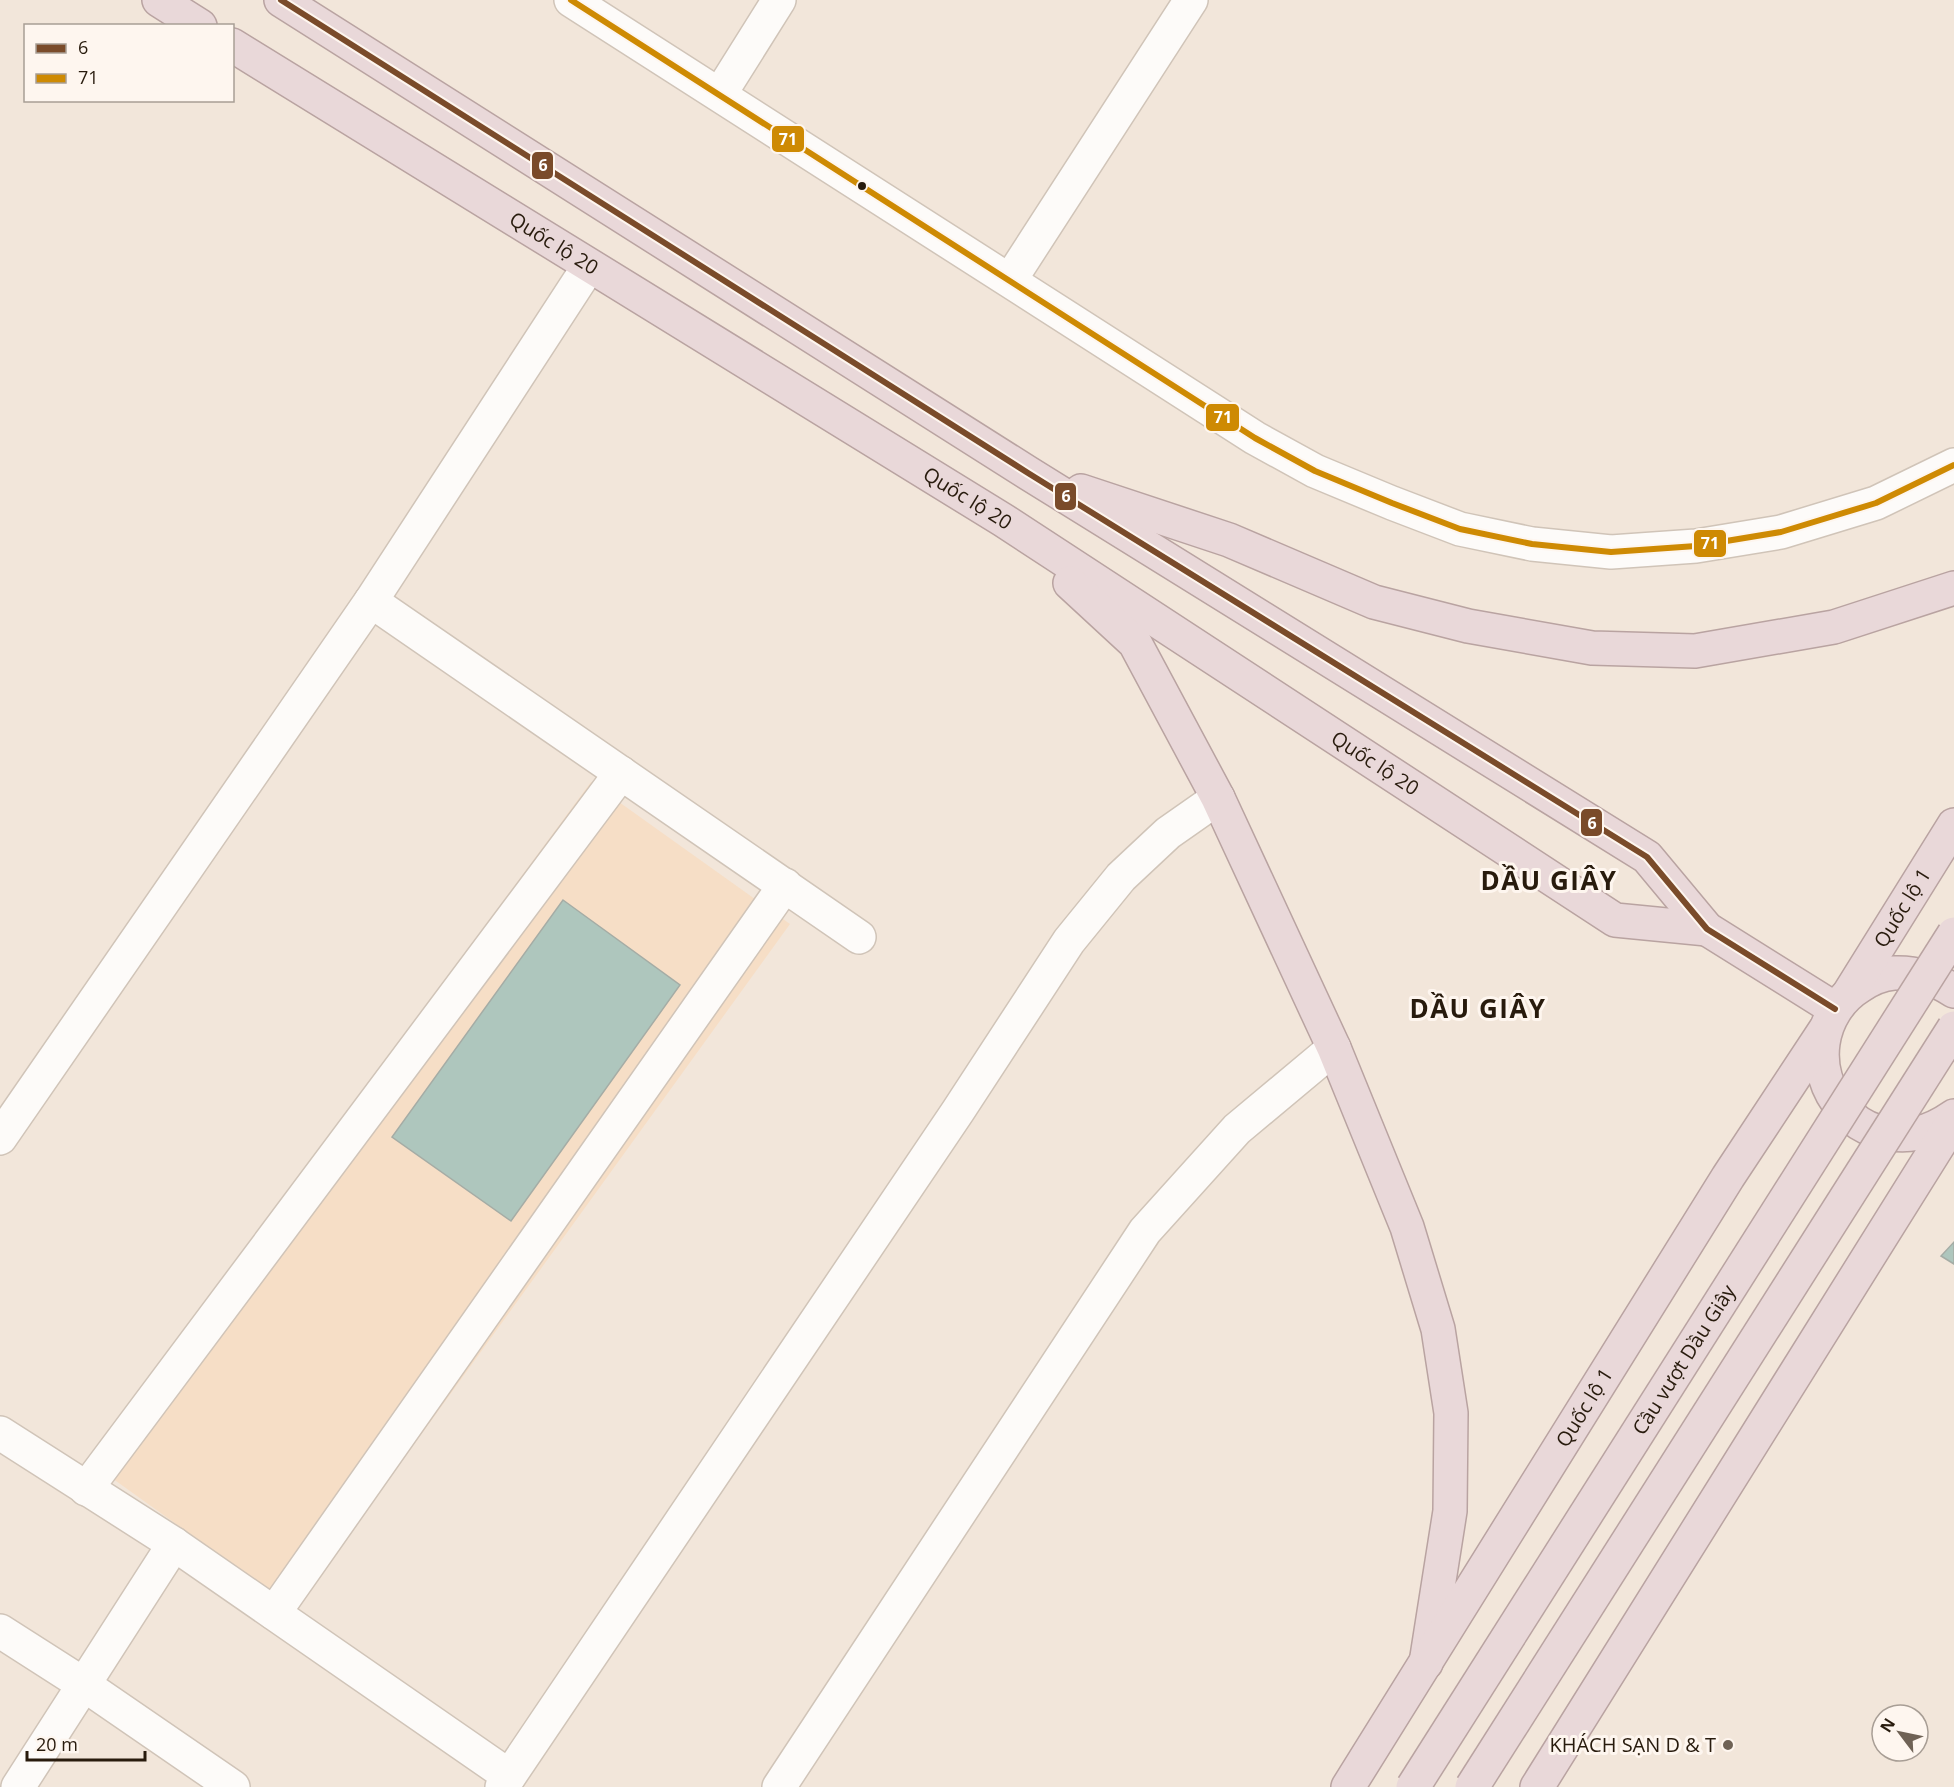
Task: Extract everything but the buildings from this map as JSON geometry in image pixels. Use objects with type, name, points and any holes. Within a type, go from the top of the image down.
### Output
[{"type":"highway","points":[[159,0],[197,24]]},
{"type":"highway","name":"Quốc lộ 20","points":[[281,0],[1028,473],[1647,857],[1707,929],[1837,1010]]},
{"type":"highway","name":"Quốc lộ 20","points":[[234,46],[1003,520],[1615,920],[1707,929]]},
{"type":"highway","points":[[1028,473],[1229,540],[1374,602],[1468,626],[1592,648],[1695,651],[1834,627],[1954,588]]},
{"type":"highway","points":[[1003,520],[1135,643],[1218,798],[1334,1048],[1407,1227],[1438,1329],[1451,1413],[1450,1511],[1426,1663]]},
{"type":"highway","name":"Quốc lộ 1","points":[[1348,1787],[1728,1177],[1954,825]]},
{"type":"highway","name":"Cầu vượt Dầu Giây","points":[[1413,1787],[1954,934]]},
{"type":"highway","points":[[1954,991],[1936,980],[1914,974],[1891,973],[1870,979],[1837,1010],[1821,1053],[1824,1077],[1834,1099],[1849,1116],[1869,1129],[1892,1135],[1915,1134],[1938,1127],[1954,1118]]},
{"type":"highway","points":[[1472,1787],[1954,1028]]},
{"type":"highway","points":[[1537,1787],[1954,1118]]},
{"type":"street","points":[[571,0],[1255,438],[1315,471],[1460,529],[1532,544],[1611,552],[1696,546],[1781,532],[1876,503],[1954,465]]},
{"type":"street","points":[[720,94],[779,0]]},
{"type":"street","points":[[1010,280],[1191,0]]},
{"type":"street","points":[[0,1138],[371,601],[589,266]]},
{"type":"street","points":[[371,601],[860,937]]},
{"type":"street","points":[[86,1489],[621,773]]},
{"type":"street","points":[[0,1433],[174,1544],[274,1613],[505,1781],[945,1131],[1069,941],[1121,877],[1168,833],[1218,798]]},
{"type":"street","points":[[274,1613],[785,885]]},
{"type":"street","points":[[779,1787],[1145,1231],[1237,1130],[1334,1048]]},
{"type":"street","points":[[18,1787],[174,1544]]},
{"type":"street","points":[[0,1631],[83,1684],[233,1787]]},
{"type":"shaded area","points":[[591,782],[790,924],[295,1609],[90,1461]]},
{"type":"transit line","name":"6","points":[[281,0],[1028,473],[1647,857],[1707,929],[1835,1009]]},
{"type":"transit line","name":"71","points":[[571,0],[1255,438],[1315,471],[1460,529],[1532,544],[1611,552],[1696,546],[1781,532],[1876,503],[1954,465]]},
{"type":"place","name":"KHÁCH SẠN D & T","points":[[1728,1745]]},
{"type":"district","name":"DẦU GIÂY","points":[[1549,881]]},
{"type":"district","name":"DẦU GIÂY","points":[[1478,1009]]}]
